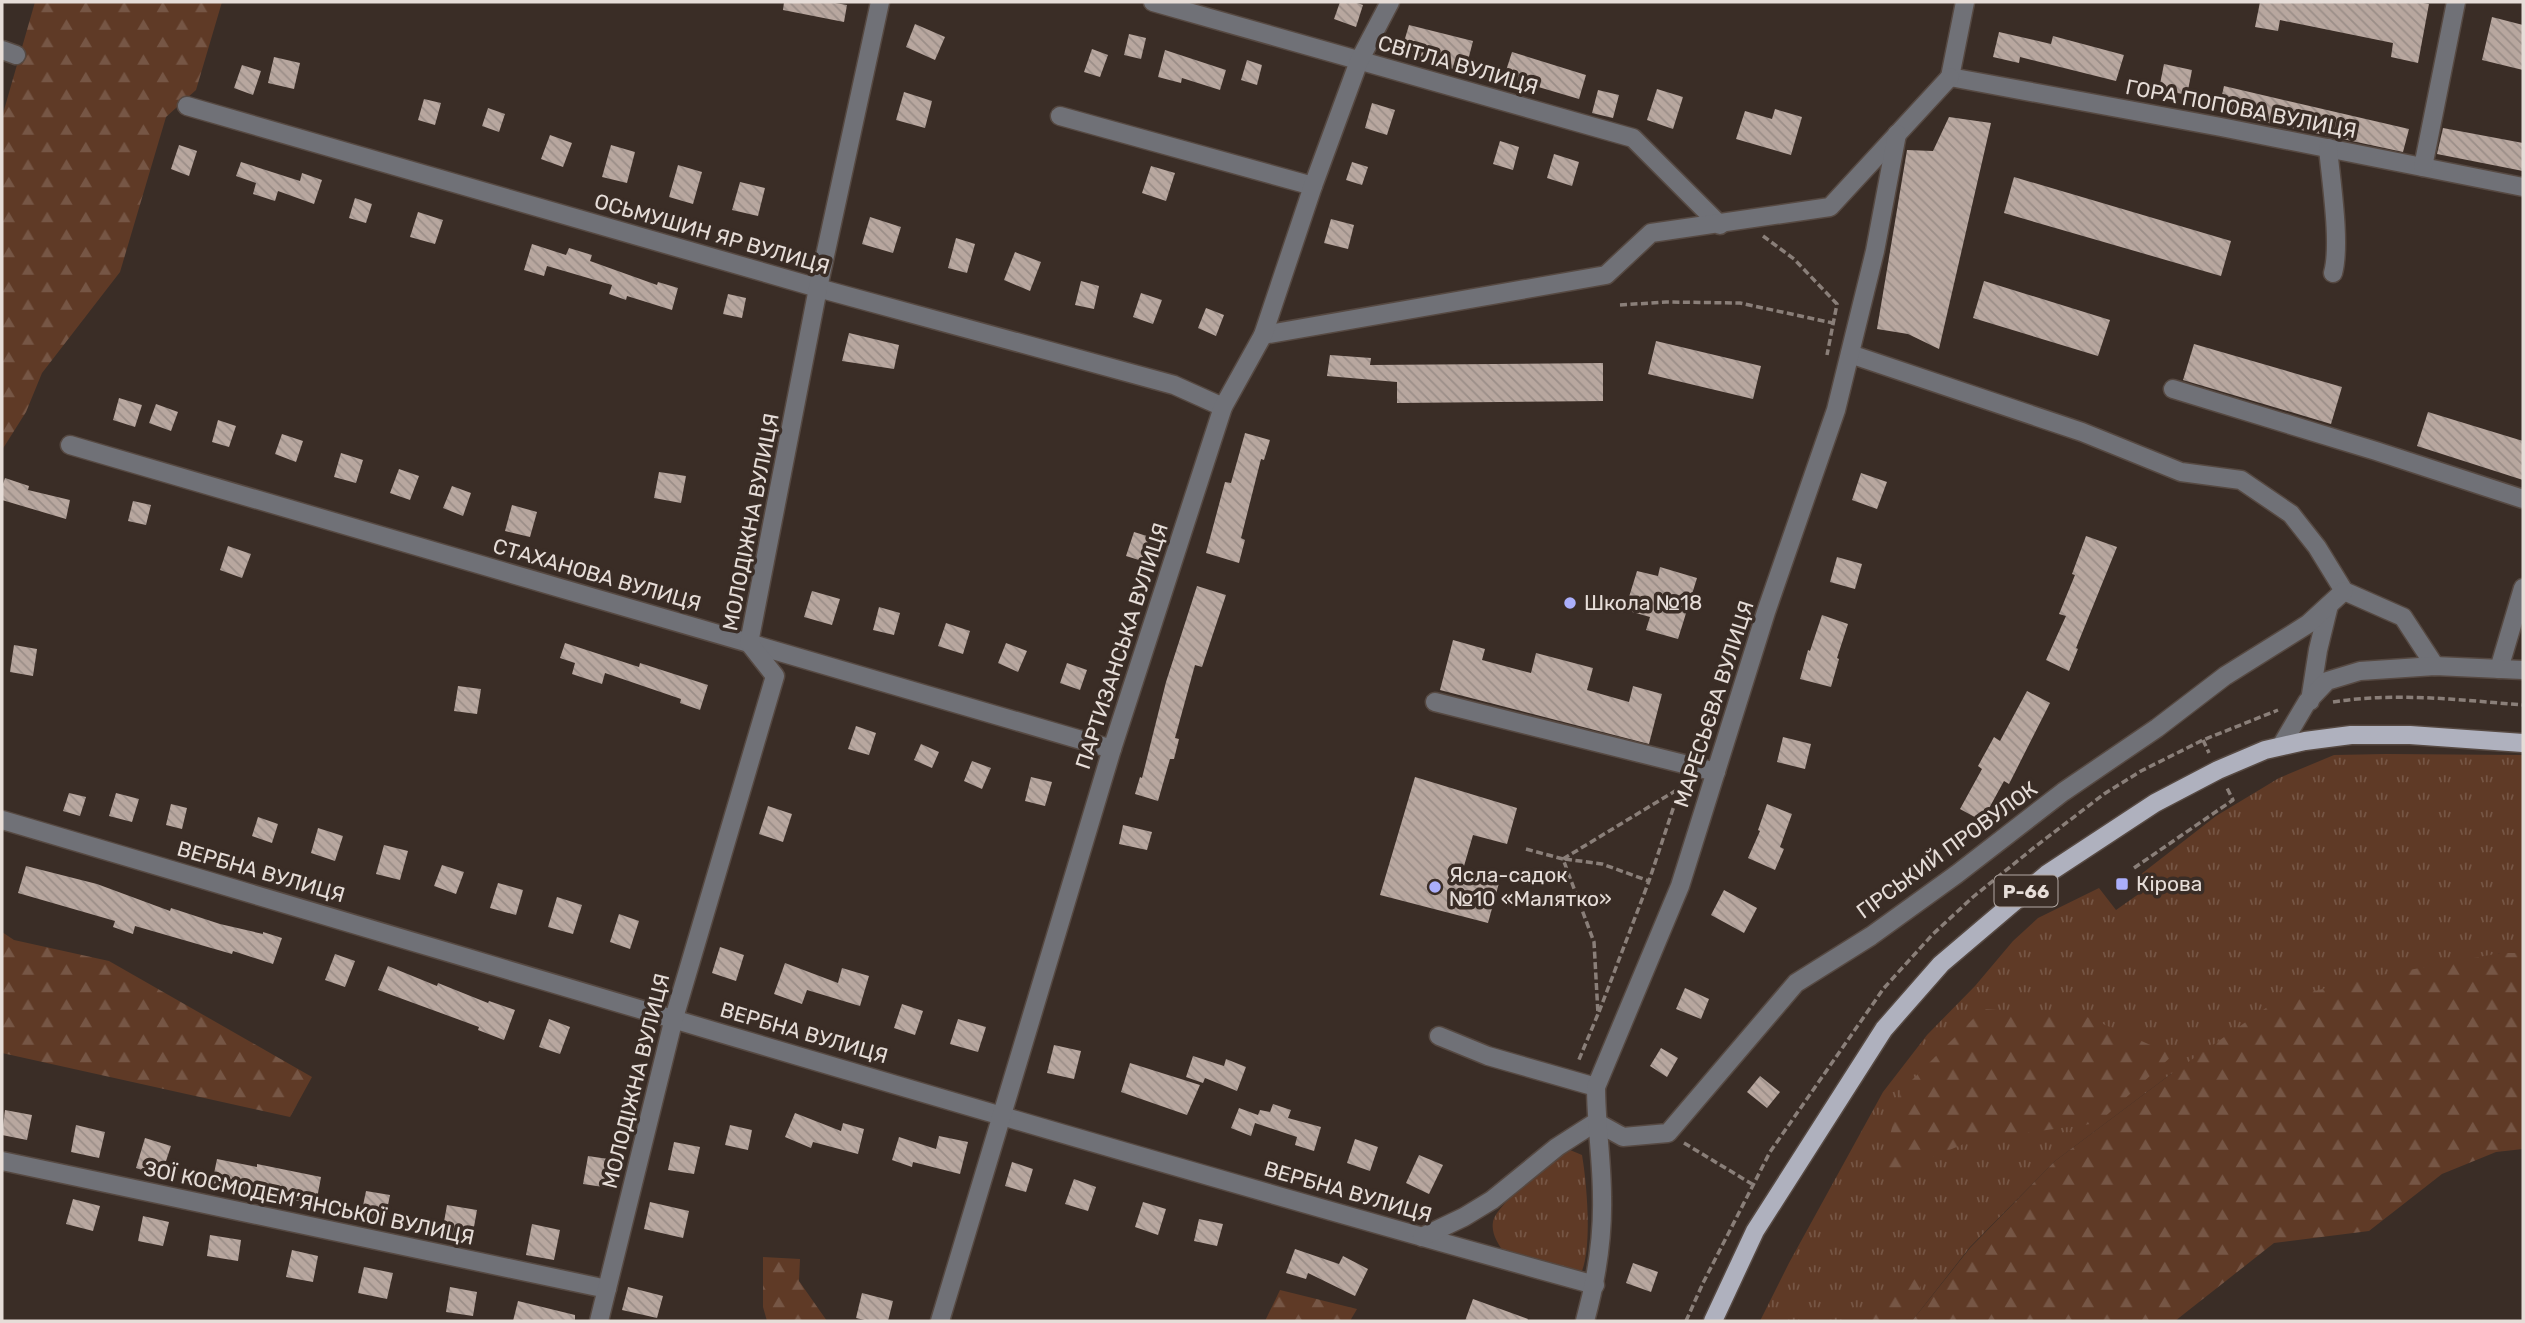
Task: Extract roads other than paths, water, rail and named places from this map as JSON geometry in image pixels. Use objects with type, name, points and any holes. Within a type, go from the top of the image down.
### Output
[{"type":"main road","name":"Р-66","points":[[1713,1321],[1755,1231],[1884,1029],[1941,964],[2047,874],[2155,803],[2218,770],[2265,750],[2351,735],[2523,743]]},
{"type":"street","name":"МОЛОДІЖНА ВУЛИЦЯ","points":[[599,1321],[674,1018],[775,676],[749,643],[818,288],[880,2]]},
{"type":"street","name":"СВІТЛА ВУЛИЦЯ","points":[[1153,2],[1633,138],[1720,225]]},
{"type":"street","name":"ПАРТИЗАНСЬКА ВУЛИЦЯ","points":[[940,1321],[1112,748],[1223,407],[1263,335],[1359,61],[1390,2]]},
{"type":"street","points":[[1263,335],[1606,275],[1651,233],[1830,207],[1950,77],[1965,2]]},
{"type":"street","points":[[2423,167],[2456,2]]},
{"type":"street","name":"ГОРА ПОПОВА ВУЛИЦЯ","points":[[1950,77],[2523,187]]},
{"type":"street","name":"ОСЬМУШИН ЯР ВУЛИЦЯ","points":[[187,106],[818,288],[1174,385],[1223,407]]},
{"type":"street","points":[[1060,116],[1313,186]]},
{"type":"street","name":"МАРЕСЬЄВА ВУЛИЦЯ","points":[[1585,1321],[1595,1285],[1602,1197],[1596,1087],[1679,886],[1766,612],[1836,410],[1875,251],[1897,134]]},
{"type":"street","points":[[2328,148],[2336,261],[2333,273]]},
{"type":"street","points":[[1850,354],[2082,432],[2180,471],[2241,480],[2291,514],[2317,547],[2344,591],[2403,617],[2435,666]]},
{"type":"street","points":[[2173,389],[2523,499]]},
{"type":"street","name":"СТАХАНОВА ВУЛИЦЯ","points":[[70,445],[1112,748]]},
{"type":"street","points":[[2499,669],[2523,588]]},
{"type":"street","name":"ГІРСЬКИЙ ПРОВУЛОК","points":[[1596,1122],[1623,1137],[1668,1133],[1796,983],[1871,936],[2063,792],[2157,728],[2225,677],[2308,624],[2344,591]]},
{"type":"street","points":[[2309,701],[2329,605]]},
{"type":"street","points":[[2281,746],[2309,701],[2327,681],[2360,671],[2435,666],[2523,670]]},
{"type":"street","points":[[1435,702],[1716,772]]},
{"type":"street","name":"ВЕРБНА ВУЛИЦЯ","points":[[2,820],[1003,1115],[1595,1285]]},
{"type":"street","points":[[1439,1036],[1488,1056],[1596,1087]]},
{"type":"street","points":[[1422,1237],[1492,1200],[1557,1147],[1596,1122]]},
{"type":"street","name":"ЗОЇ КОСМОДЕМ’ЯНСЬКОЇ ВУЛИЦЯ","points":[[2,1161],[607,1289]]},
{"type":"place","name":"Школа №18","points":[[1570,603]]},
{"type":"place","name":"Кірова","points":[[2122,884]]},
{"type":"place","name":"Ясла-садок №10 «Малятко»","points":[[1435,887]]}]
